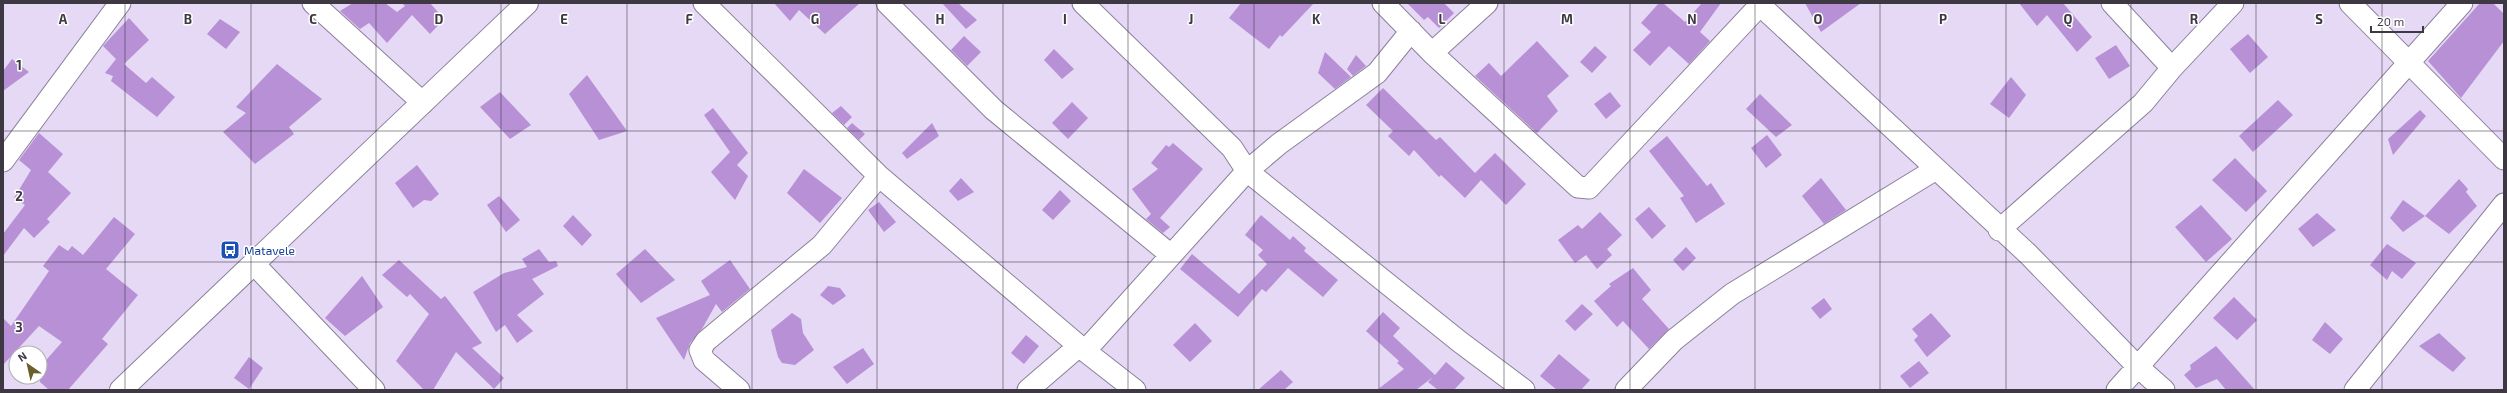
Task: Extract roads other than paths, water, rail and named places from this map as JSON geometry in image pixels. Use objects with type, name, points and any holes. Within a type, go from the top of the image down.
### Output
[{"type":"highway","points":[[120,390],[527,3]]},
{"type":"street","points":[[3,161],[120,3]]},
{"type":"street","points":[[313,3],[423,103]]},
{"type":"street","points":[[704,3],[879,176],[1082,349],[1136,390]]},
{"type":"street","points":[[887,3],[994,110],[1171,255]]},
{"type":"street","points":[[1083,3],[1232,148],[1247,171],[1454,337],[1524,390]]},
{"type":"street","points":[[1384,3],[1432,52],[1578,187],[1589,188],[1761,4],[1999,230],[2051,277],[2137,366],[2164,390]]},
{"type":"street","points":[[1432,52],[1487,3]]},
{"type":"street","points":[[2112,3],[2172,68]]},
{"type":"street","points":[[1999,230],[2143,103],[2172,68],[2233,3]]},
{"type":"street","points":[[2350,3],[2504,160]]},
{"type":"street","points":[[2117,390],[2407,62],[2462,3]]},
{"type":"street","points":[[1028,390],[1082,349],[1171,255],[1247,171],[1279,144],[1377,73],[1411,31]]},
{"type":"street","points":[[1626,390],[1674,340],[1732,294],[1936,169]]},
{"type":"street","points":[[739,390],[704,360],[700,350],[706,341],[822,245],[879,176]]},
{"type":"street","points":[[2355,390],[2504,204]]},
{"type":"street","points":[[254,264],[374,390]]},
{"type":"place","name":"Matavele","points":[[230,250]]}]
